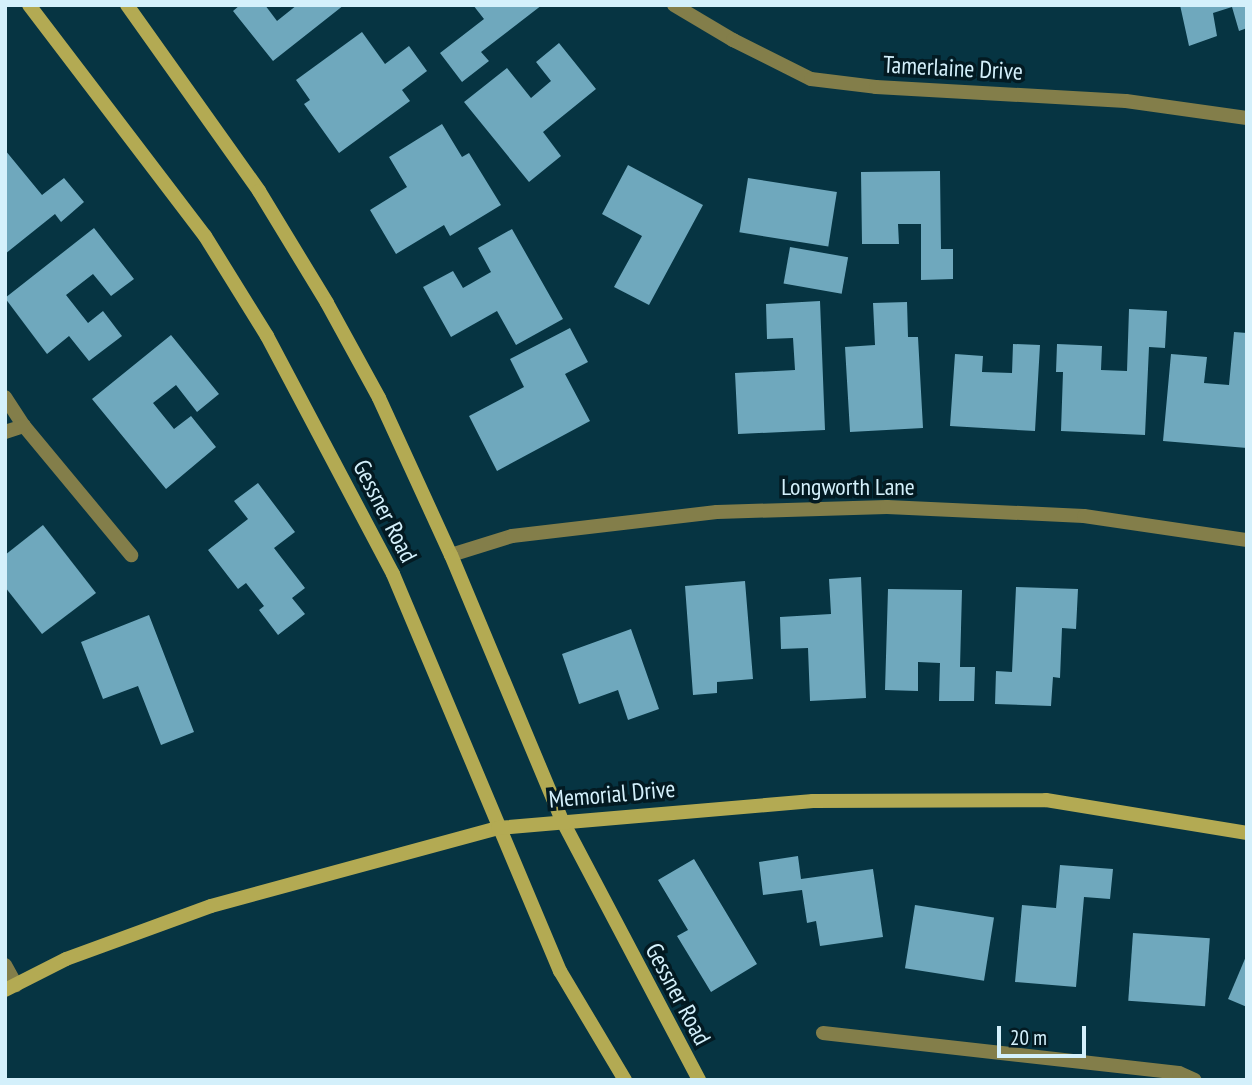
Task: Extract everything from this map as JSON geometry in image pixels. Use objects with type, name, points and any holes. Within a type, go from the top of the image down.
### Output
[{"type":"main road","name":"Gessner Road","points":[[29,5],[205,236],[267,336],[393,574],[560,971],[625,1080]]},
{"type":"main road","name":"Gessner Road","points":[[127,5],[259,191],[327,303],[379,398],[451,555],[562,820],[699,1080]]},
{"type":"main road","name":"Memorial Drive","points":[[10,988],[66,959],[211,906],[498,828],[562,820],[813,801],[1046,800],[1247,832]]},
{"type":"street","name":"Tamerlaine Drive","points":[[674,5],[733,40],[811,79],[876,88],[1126,101],[1247,118]]},
{"type":"street","points":[[5,397],[24,426],[131,555]]},
{"type":"street","points":[[5,432],[24,426]]},
{"type":"street","name":"Longworth Lane","points":[[451,555],[512,536],[717,512],[887,507],[1084,516],[1247,540]]},
{"type":"street","points":[[5,965],[10,988]]},
{"type":"street","points":[[823,1033],[1179,1073],[1195,1080]]},
{"type":"building","points":[[240,5],[265,5],[277,21],[297,5],[344,5],[273,61],[233,11]]},
{"type":"building","points":[[473,5],[542,5],[481,52],[489,61],[462,82],[440,53],[484,19]]},
{"type":"building","points":[[1180,5],[1247,5],[1247,28],[1239,31],[1232,7],[1213,13],[1217,36],[1189,46]]},
{"type":"building","points":[[362,32],[385,64],[409,46],[427,71],[402,90],[410,101],[339,153],[304,104],[310,100],[296,80]]},
{"type":"building","points":[[559,43],[596,89],[543,132],[561,156],[529,182],[464,102],[507,68],[531,98],[551,81],[536,62]]},
{"type":"building","points":[[442,124],[462,157],[469,153],[501,205],[450,236],[444,225],[396,254],[370,210],[407,187],[389,157]]},
{"type":"building","points":[[5,150],[42,195],[64,178],[84,202],[61,222],[55,214],[5,254]]},
{"type":"building","points":[[628,165],[703,205],[649,305],[614,287],[642,236],[602,214]]},
{"type":"building","points":[[940,171],[941,249],[953,249],[953,279],[921,280],[921,224],[898,224],[899,244],[862,244],[861,172]]},
{"type":"building","points":[[748,178],[837,192],[828,246],[739,232]]},
{"type":"building","points":[[94,228],[134,279],[111,296],[93,274],[66,295],[88,323],[103,311],[122,336],[89,361],[69,336],[47,354],[5,298]]},
{"type":"building","points":[[512,229],[563,319],[516,345],[497,311],[451,337],[423,287],[453,271],[463,288],[491,272],[478,248]]},
{"type":"building","points":[[790,247],[848,257],[842,294],[784,283]]},
{"type":"building","points":[[820,301],[825,430],[738,434],[735,373],[795,370],[793,338],[767,339],[766,304]]},
{"type":"building","points":[[907,302],[908,337],[918,337],[923,428],[850,432],[845,347],[875,345],[873,303]]},
{"type":"building","points":[[1129,309],[1167,311],[1165,348],[1149,347],[1145,435],[1061,431],[1063,372],[1056,372],[1057,344],[1102,346],[1101,370],[1127,371]]},
{"type":"building","points":[[570,328],[588,362],[565,374],[590,421],[497,471],[469,416],[524,387],[510,359]]},
{"type":"building","points":[[1234,332],[1247,333],[1247,448],[1163,441],[1171,354],[1207,357],[1204,383],[1229,385]]},
{"type":"building","points":[[171,335],[219,394],[197,412],[176,385],[153,403],[174,429],[191,416],[216,447],[166,489],[92,399]]},
{"type":"building","points":[[1013,344],[1040,345],[1035,431],[950,426],[955,354],[983,356],[982,372],[1012,373]]},
{"type":"building","points":[[258,483],[295,532],[274,548],[305,588],[292,598],[305,614],[278,635],[259,610],[264,606],[246,583],[238,589],[208,550],[248,519],[234,501]]},
{"type":"building","points":[[43,525],[96,593],[42,634],[5,587],[5,555]]},
{"type":"building","points":[[861,577],[866,698],[810,701],[808,648],[781,649],[780,617],[831,614],[829,579]]},
{"type":"building","points":[[745,581],[753,679],[717,682],[717,693],[693,695],[685,586]]},
{"type":"building","points":[[1016,587],[1078,589],[1076,629],[1062,628],[1060,678],[1053,677],[1051,706],[995,704],[996,671],[1012,672]]},
{"type":"building","points":[[888,589],[962,590],[960,667],[975,667],[974,701],[939,701],[940,663],[918,662],[918,691],[885,690]]},
{"type":"building","points":[[149,615],[194,732],[161,745],[138,686],[103,699],[81,642]]},
{"type":"building","points":[[631,629],[659,709],[628,720],[618,690],[579,704],[562,654]]},
{"type":"building","points":[[798,856],[801,879],[873,869],[883,937],[820,946],[816,921],[807,923],[802,890],[763,895],[759,862]]},
{"type":"building","points":[[694,859],[757,964],[711,992],[677,936],[688,930],[658,880]]},
{"type":"building","points":[[1060,865],[1113,869],[1110,899],[1084,897],[1076,987],[1015,982],[1022,905],[1056,908]]},
{"type":"building","points":[[915,905],[994,918],[984,981],[905,968]]},
{"type":"building","points":[[1133,933],[1210,938],[1205,1006],[1128,1001]]},
{"type":"building","points":[[1247,954],[1247,1007],[1228,999]]}]
